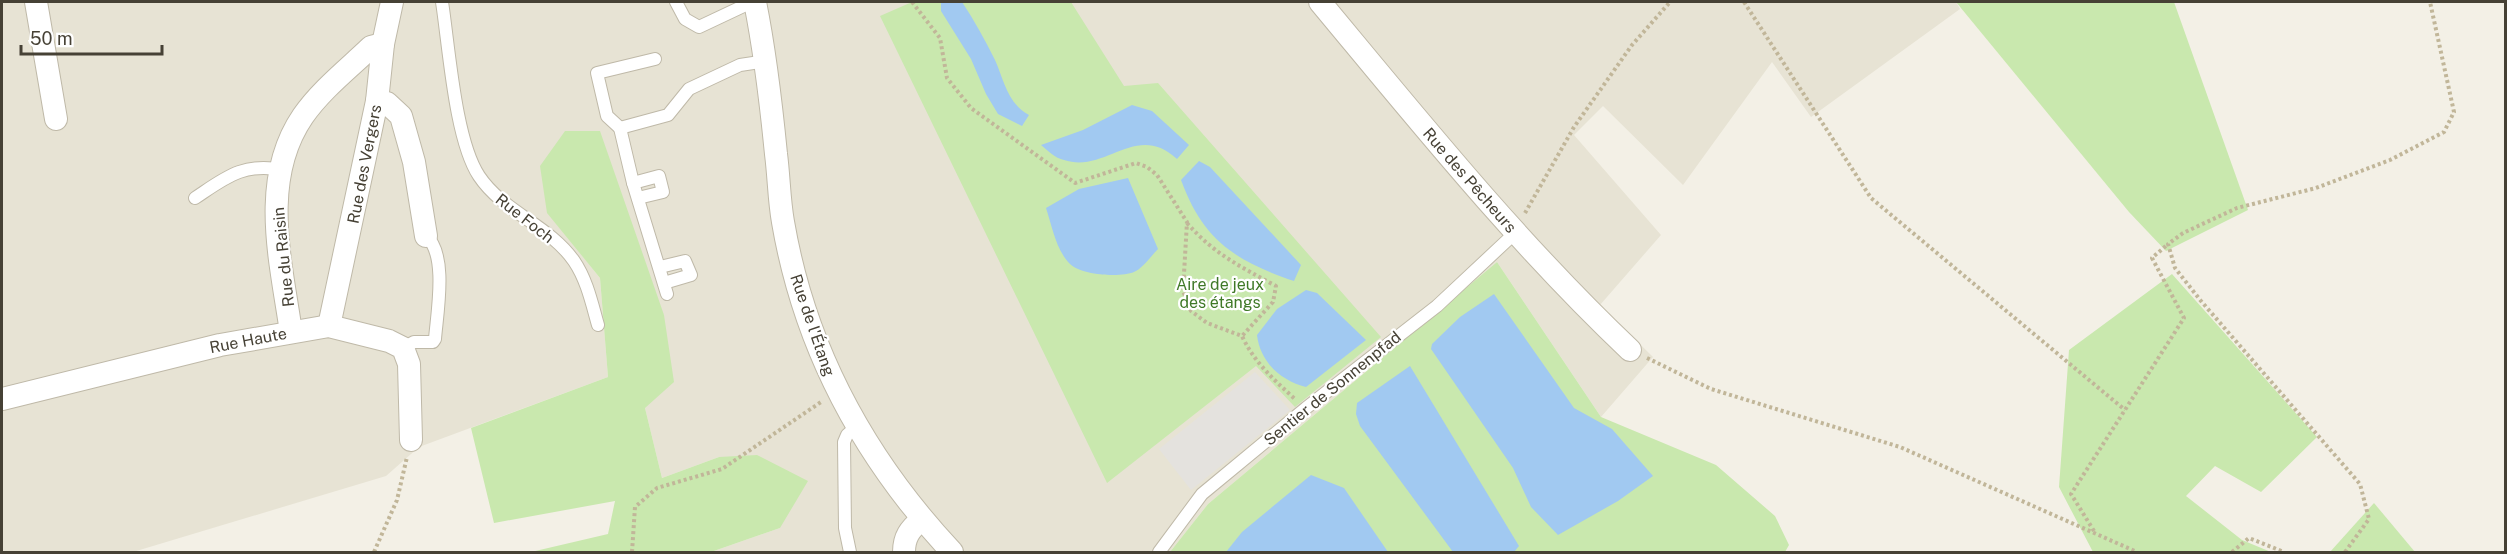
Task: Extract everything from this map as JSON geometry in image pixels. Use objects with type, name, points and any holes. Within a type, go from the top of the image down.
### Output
[{"type":"street","points":[[36,2],[56,119]]},
{"type":"street","name":"Rue des Vergers","points":[[329,326],[377,101],[383,44],[392,2]]},
{"type":"street","name":"Rue de l'Étang","points":[[754,2],[766,61],[782,220],[789,253],[814,334],[837,391],[894,485],[921,520],[952,552]]},
{"type":"street","name":"Rue des Pêcheurs","points":[[1320,2],[1515,233],[1567,291],[1630,350]]},
{"type":"street","name":"Rue du Raisin","points":[[291,332],[275,212],[288,148],[302,118],[314,102],[370,47],[383,44]]},
{"type":"street","points":[[377,101],[387,103],[401,116],[414,162],[426,236]]},
{"type":"street","name":"Rue Haute","points":[[2,399],[219,345],[329,326],[388,341],[403,348]]},
{"type":"street","points":[[403,348],[409,364],[411,440]]},
{"type":"street","points":[[904,552],[904,543],[911,529],[921,520]]},
{"type":"lane","name":"Rue Foch","points":[[442,2],[465,150],[479,176],[498,198],[546,233],[575,262],[585,281],[598,325]]},
{"type":"lane","points":[[676,2],[685,19],[699,27],[754,2]]},
{"type":"lane","points":[[655,59],[597,73],[607,116],[620,128],[633,183],[666,288],[691,275],[686,261],[660,267]]},
{"type":"lane","points":[[620,128],[668,115],[689,88],[740,65],[766,61]]},
{"type":"lane","points":[[195,198],[234,172],[247,168],[283,170]]},
{"type":"lane","points":[[633,183],[659,176],[663,192],[638,198]]},
{"type":"lane","name":"Sentier de Sonnenpfad","points":[[1158,552],[1202,494],[1306,408],[1437,306],[1515,233]]},
{"type":"lane","points":[[403,348],[414,342],[433,342],[435,339],[439,272],[436,247],[426,236]]},
{"type":"lane","points":[[850,552],[846,528],[844,442],[847,435],[857,426]]},
{"type":"path","points":[[912,2],[940,38],[947,78],[971,108],[1075,183],[1136,163],[1148,167],[1157,175],[1187,222],[1205,244],[1228,261],[1276,286],[1273,302],[1242,336]]},
{"type":"path","points":[[1528,210],[1574,127],[1632,45],[1670,2]]},
{"type":"path","points":[[1744,2],[1871,198],[2125,410]]},
{"type":"path","points":[[2095,532],[2071,494],[2184,318],[2152,258],[2183,233],[2237,208],[2316,188],[2390,160],[2444,132],[2454,112],[2430,2]]},
{"type":"path","points":[[1187,222],[1183,291],[1191,311],[1207,323],[1242,336],[1247,348],[1268,375],[1306,408]]},
{"type":"path","points":[[2168,244],[2175,268],[2201,301],[2360,484],[2369,519],[2345,552]]},
{"type":"path","points":[[1630,350],[1711,389],[1900,447],[2137,552]]},
{"type":"path","points":[[632,552],[635,507],[657,488],[722,469],[837,391]]},
{"type":"path","points":[[374,552],[397,500],[411,440]]},
{"type":"path","points":[[2232,552],[2249,538],[2284,552]]},
{"type":"shaded area","points":[[2,2],[1956,2],[1960,9],[1811,117],[1772,62],[1683,185],[1603,106],[1574,135],[1661,235],[1600,305],[1653,357],[1601,417],[1497,262],[1208,504],[1170,552],[711,552],[780,528],[719,457],[662,478],[645,408],[664,315],[547,212],[600,278],[608,377],[419,447],[386,476],[133,552],[2,552]]},
{"type":"shaded area","points":[[1255,372],[1290,410],[1191,490],[1159,449]]},
{"type":"green space","name":"Aire de jeux des étangs","points":[[912,2],[1071,2],[1124,86],[1158,83],[1381,337],[1295,407],[1256,366],[1107,483],[880,16]]},
{"type":"green space","points":[[1956,2],[2174,2],[2248,210],[2166,251],[2129,212]]},
{"type":"green space","points":[[565,131],[600,131],[664,315],[674,382],[645,408],[662,478],[719,457],[757,455],[808,481],[780,528],[711,552],[531,552],[608,534],[615,501],[494,523],[471,428],[608,377],[600,278],[547,213],[540,166]]},
{"type":"green space","points":[[1497,262],[1601,417],[1716,465],[1775,516],[1789,545],[1785,552],[1170,552],[1208,504]]},
{"type":"green space","points":[[2172,274],[2317,437],[2261,492],[2215,466],[2186,496],[2242,540],[2271,552],[2093,552],[2059,487],[2069,350]]},
{"type":"green space","points":[[2374,503],[2415,552],[2330,552]]},
{"type":"water","points":[[941,2],[962,2],[995,60],[1011,98],[1029,115],[1022,126],[998,114],[986,94],[971,59],[941,11]]},
{"type":"water","points":[[1132,105],[1152,111],[1189,145],[1177,159],[1162,149],[1148,145],[1134,146],[1094,160],[1079,162],[1058,158],[1041,145],[1083,130]]},
{"type":"water","points":[[1199,161],[1210,167],[1301,265],[1294,281],[1238,256],[1211,233],[1190,201],[1181,180]]},
{"type":"water","points":[[1128,178],[1158,249],[1140,268],[1128,274],[1091,273],[1075,268],[1061,252],[1046,208],[1079,189]]},
{"type":"water","points":[[1306,290],[1317,293],[1366,340],[1306,387],[1288,380],[1273,369],[1262,354],[1257,335],[1277,309]]},
{"type":"water","points":[[1494,294],[1574,408],[1612,429],[1653,476],[1618,501],[1558,535],[1531,507],[1513,468],[1431,349],[1432,344],[1460,317]]},
{"type":"water","points":[[1410,366],[1519,546],[1514,552],[1453,552],[1360,426],[1356,414],[1357,403]]},
{"type":"water","points":[[1311,475],[1344,488],[1388,552],[1226,552],[1242,532]]}]
